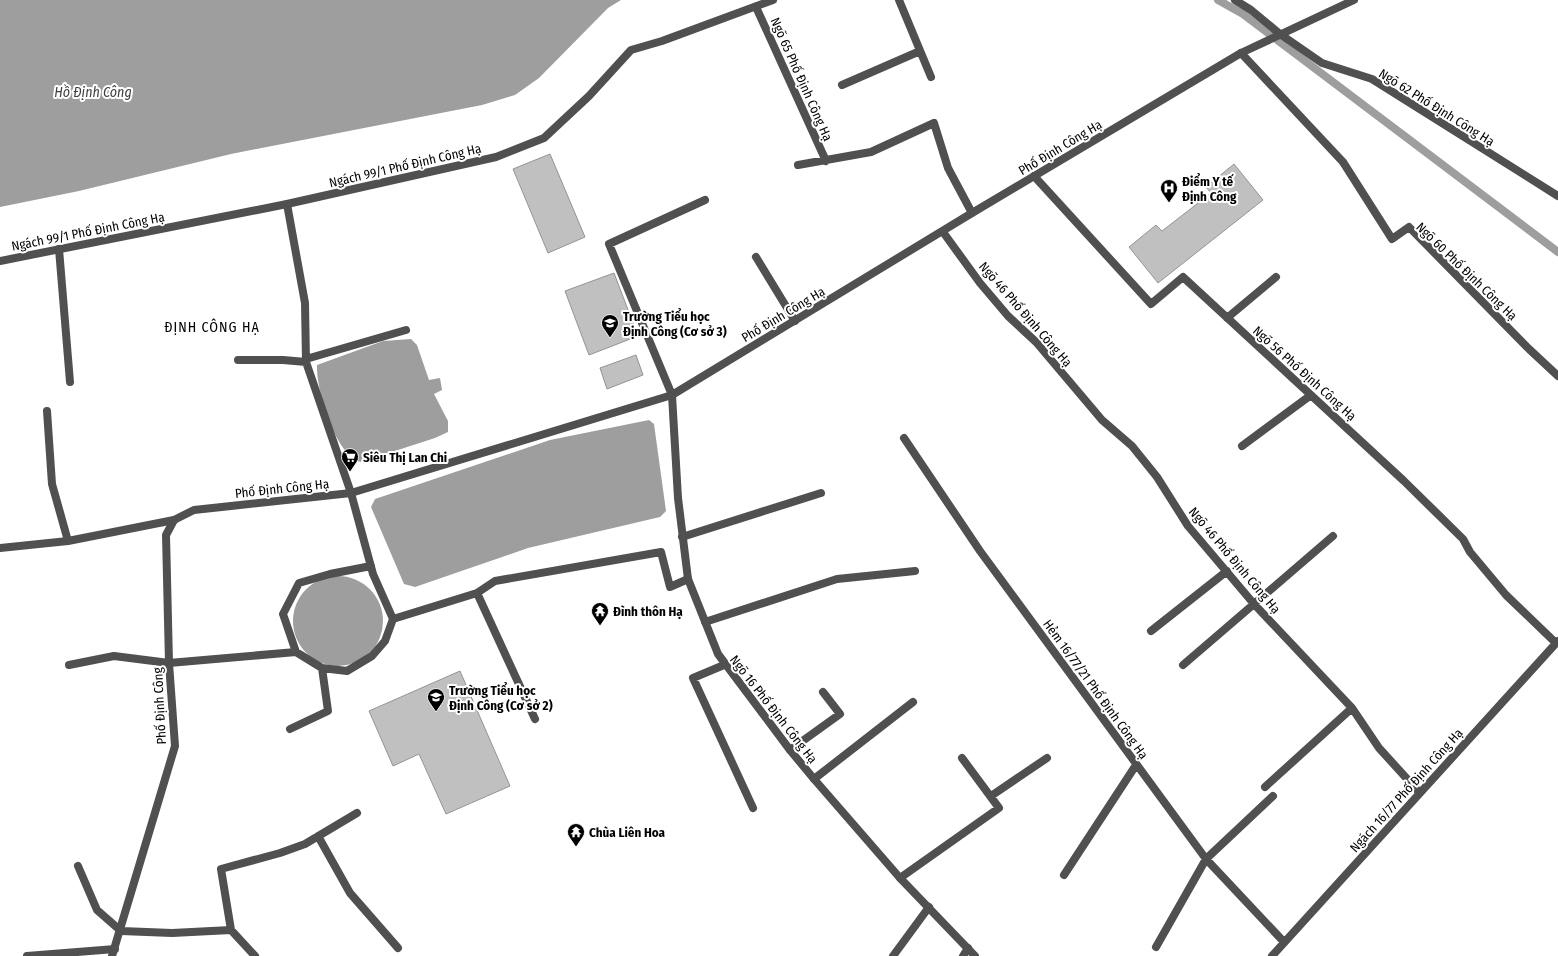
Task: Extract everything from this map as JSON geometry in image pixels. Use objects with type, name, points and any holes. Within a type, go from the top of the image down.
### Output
[{"type":"street","name":"Ngách 99/1 Phố Định Công Hạ","points":[[0,261],[287,204],[496,157],[544,138],[589,96],[631,50],[773,0]]},
{"type":"street","points":[[900,0],[930,77]]},
{"type":"street","name":"Ngõ 62 Phố Định Công Hạ","points":[[1235,0],[1251,10],[1279,34],[1322,63],[1372,79],[1558,196]]},
{"type":"street","name":"Phố Định Công Hạ","points":[[0,548],[68,541],[174,520],[194,510],[351,493],[672,395],[943,232],[972,213],[1242,53],[1279,34],[1354,0]]},
{"type":"street","name":"Ngõ 65 Phố Định Công Hạ","points":[[756,7],[826,161]]},
{"type":"street","points":[[842,85],[920,51]]},
{"type":"street","name":"Ngõ 60 Phố Định Công Hạ","points":[[1242,53],[1343,162],[1392,239],[1409,227],[1529,349],[1558,376]]},
{"type":"street","name":"Ngõ 65 Phố Định Công Hạ","points":[[798,165],[871,152],[934,123],[948,168],[972,213]]},
{"type":"street","name":"Ngõ 56 Phố Định Công Hạ","points":[[1034,176],[1151,304],[1183,278],[1311,395],[1463,538],[1470,552],[1506,595],[1557,642]]},
{"type":"street","name":"Ngõ 16 Phố Định Công Hạ","points":[[705,200],[609,244],[672,395],[682,537],[688,579],[718,654],[724,665],[814,779],[900,878],[975,956]]},
{"type":"street","points":[[69,665],[114,656],[169,663],[296,652],[322,668],[347,671],[372,656],[386,641],[393,620],[371,566],[351,493],[306,361],[305,303],[287,204]]},
{"type":"street","name":"Ngõ 46 Phố Định Công Hạ","points":[[943,232],[980,282],[1008,316],[1036,342],[1102,420],[1132,446],[1157,477],[1188,526],[1254,604],[1352,708],[1379,748],[1419,792]]},
{"type":"street","points":[[58,249],[70,382]]},
{"type":"street","points":[[756,258],[795,321]]},
{"type":"street","points":[[1227,318],[1276,277]]},
{"type":"street","points":[[238,360],[306,361],[406,330]]},
{"type":"street","points":[[1242,446],[1311,395]]},
{"type":"street","points":[[47,412],[52,484],[68,541]]},
{"type":"street","name":"Hẻm 16/77/21 Phố Định Công Hạ","points":[[904,438],[980,551],[1206,860],[1284,942]]},
{"type":"street","points":[[682,537],[821,492]]},
{"type":"street","name":"Phố Định Công","points":[[113,953],[121,931],[175,746],[169,663],[166,535],[174,520]]},
{"type":"street","points":[[1183,665],[1333,536]]},
{"type":"street","points":[[393,620],[477,593],[495,581],[661,552],[670,587],[688,579]]},
{"type":"street","points":[[296,652],[283,614],[299,583],[330,574],[371,566]]},
{"type":"street","points":[[705,622],[837,579],[915,571]]},
{"type":"street","points":[[1151,631],[1227,571]]},
{"type":"street","points":[[477,593],[535,719]]},
{"type":"street","name":"Ngách 16/77 Phố Định Công Hạ","points":[[1272,956],[1419,792],[1557,642]]},
{"type":"street","points":[[724,665],[693,678],[753,808]]},
{"type":"street","points":[[290,729],[328,711],[322,668]]},
{"type":"street","points":[[790,750],[840,714],[823,692]]},
{"type":"street","points":[[814,779],[913,702]]},
{"type":"street","points":[[1265,787],[1352,708]]},
{"type":"street","points":[[900,878],[999,808],[962,758]]},
{"type":"street","points":[[991,796],[1047,758]]},
{"type":"street","points":[[1064,875],[1136,764]]},
{"type":"street","points":[[1156,947],[1206,860],[1273,796]]},
{"type":"street","points":[[255,956],[231,930],[221,869],[280,854],[305,844],[357,813]]},
{"type":"street","points":[[318,836],[350,893],[398,948]]},
{"type":"street","points":[[78,866],[97,910],[121,931],[172,933],[231,930]]},
{"type":"street","points":[[893,956],[929,908]]},
{"type":"street","points":[[963,956],[968,948]]},
{"type":"street","points":[[27,956],[113,953]]},
{"type":"water","name":"Hồ Định Công","points":[[0,0],[621,0],[608,8],[539,78],[515,95],[482,105],[231,154],[79,191],[0,207]]},
{"type":"water","points":[[411,339],[417,345],[429,380],[440,378],[442,390],[434,394],[448,421],[448,432],[435,438],[361,462],[352,457],[335,435],[320,389],[317,365],[383,341]]},
{"type":"water","points":[[649,420],[654,424],[666,511],[660,517],[528,548],[415,587],[404,584],[371,507],[375,499],[550,440]]},
{"type":"water","points":[[338,576],[355,580],[370,589],[379,604],[383,621],[379,638],[370,653],[355,662],[338,666],[321,662],[306,653],[297,638],[293,621],[297,604],[306,589],[321,580]]},
{"type":"building","points":[[550,154],[585,237],[548,253],[513,169]]},
{"type":"building","points":[[1234,164],[1263,200],[1158,283],[1129,247],[1156,225],[1162,231],[1211,193],[1206,187]]},
{"type":"building","points":[[614,273],[638,336],[589,355],[565,291]]},
{"type":"building","points":[[636,355],[643,375],[607,389],[600,368]]},
{"type":"building","points":[[460,671],[510,786],[446,814],[419,754],[393,766],[369,711]]},
{"type":"waterway","points":[[1218,0],[1243,14],[1558,252]]},
{"type":"place","name":"Điểm Y tế Định Công","points":[[1169,203]]},
{"type":"place","name":"Trường Tiểu học Định Công (Cơ sở 3)","points":[[610,338]]},
{"type":"place","name":"Siêu Thị Lan Chi","points":[[350,472]]},
{"type":"place","name":"Đình thôn Hạ","points":[[600,626]]},
{"type":"place","name":"Trường Tiểu học Định Công (Cơ sở 2)","points":[[436,712]]},
{"type":"place","name":"Chùa Liên Hoa","points":[[576,847]]},
{"type":"district","name":"ĐỊNH CÔNG HẠ","points":[[212,327]]}]
